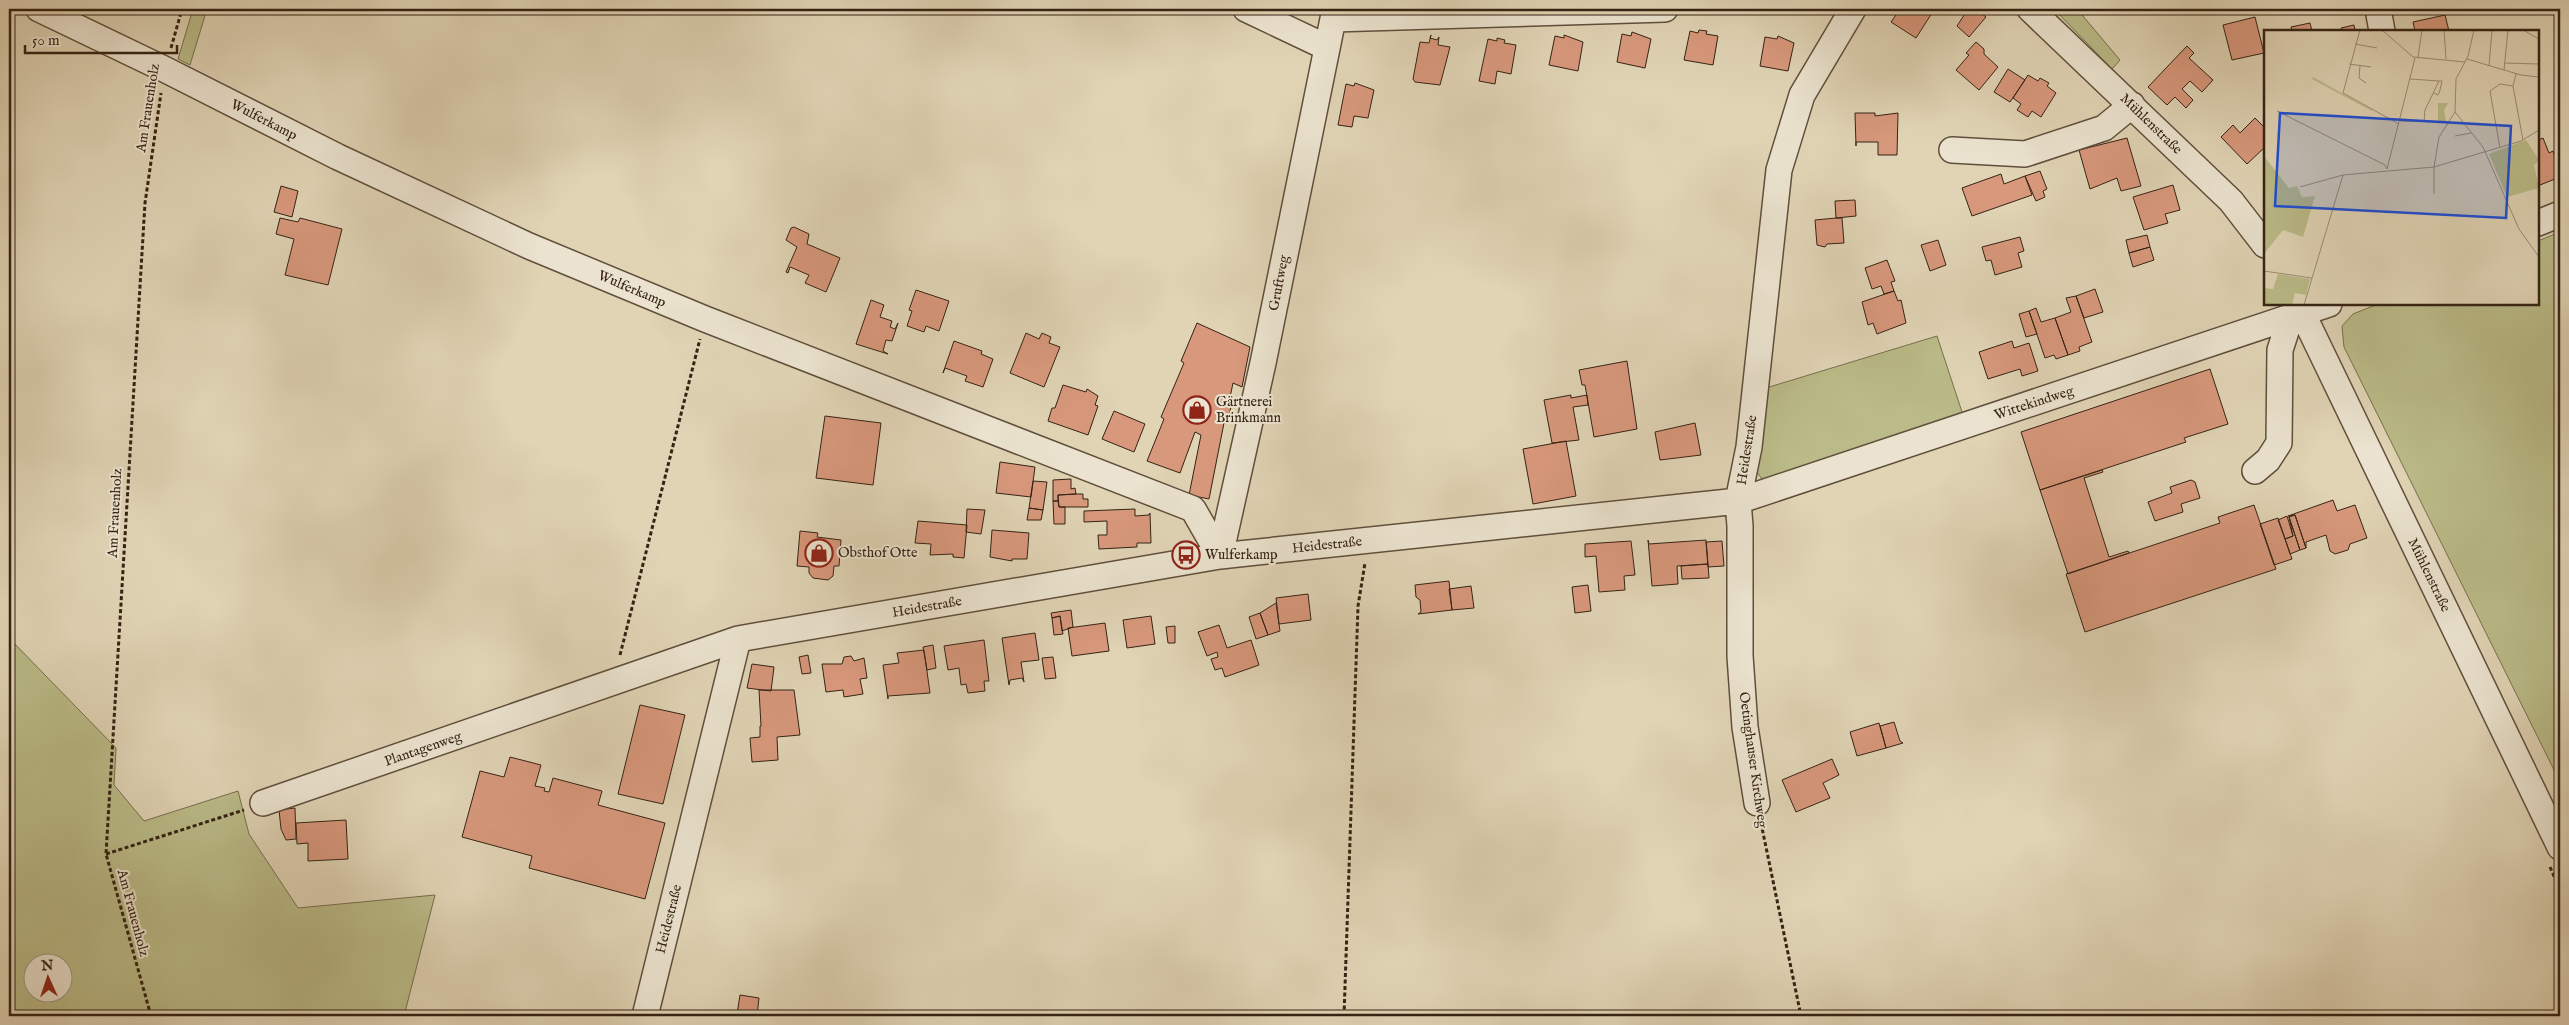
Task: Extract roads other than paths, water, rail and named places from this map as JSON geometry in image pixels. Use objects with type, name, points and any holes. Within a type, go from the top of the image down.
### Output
[{"type":"street","name":"Wulferkamp","points":[[38,9],[164,69],[338,157],[529,246],[705,319],[1192,509],[1220,556]]},
{"type":"street","points":[[1246,9],[1326,47]]},
{"type":"street","points":[[1334,14],[1665,9]]},
{"type":"street","name":"Heidestraße","points":[[644,1016],[738,639],[1220,556],[1738,501],[1749,447],[1779,170],[1802,95],[1853,9]]},
{"type":"street","name":"Mühlenstraße","points":[[2030,9],[2232,201],[2264,244]]},
{"type":"street","points":[[2378,9],[2382,30]]},
{"type":"street","name":"Gruftweg","points":[[1220,556],[1266,348],[1334,14]]},
{"type":"street","points":[[1952,150],[2024,154],[2104,128],[2132,105]]},
{"type":"street","points":[[2539,223],[2560,214]]},
{"type":"street","name":"Wittekindweg","points":[[1738,501],[2297,312],[2325,305]]},
{"type":"street","points":[[2255,471],[2268,460],[2278,443],[2280,350],[2297,312]]},
{"type":"street","name":"Mühlenstraße","points":[[2297,312],[2560,847]]},
{"type":"street","name":"Oetinghauser Kirchweg","points":[[1738,501],[1740,526],[1740,656],[1745,727],[1757,803]]},
{"type":"street","name":"Plantagenweg","points":[[263,803],[613,684],[738,639]]},
{"type":"place","name":"Gärtnerei Brinkmann","points":[[1197,410]]},
{"type":"place","name":"Obsthof Otte","points":[[819,553]]},
{"type":"place","name":"Wulferkamp","points":[[1186,555]]}]
